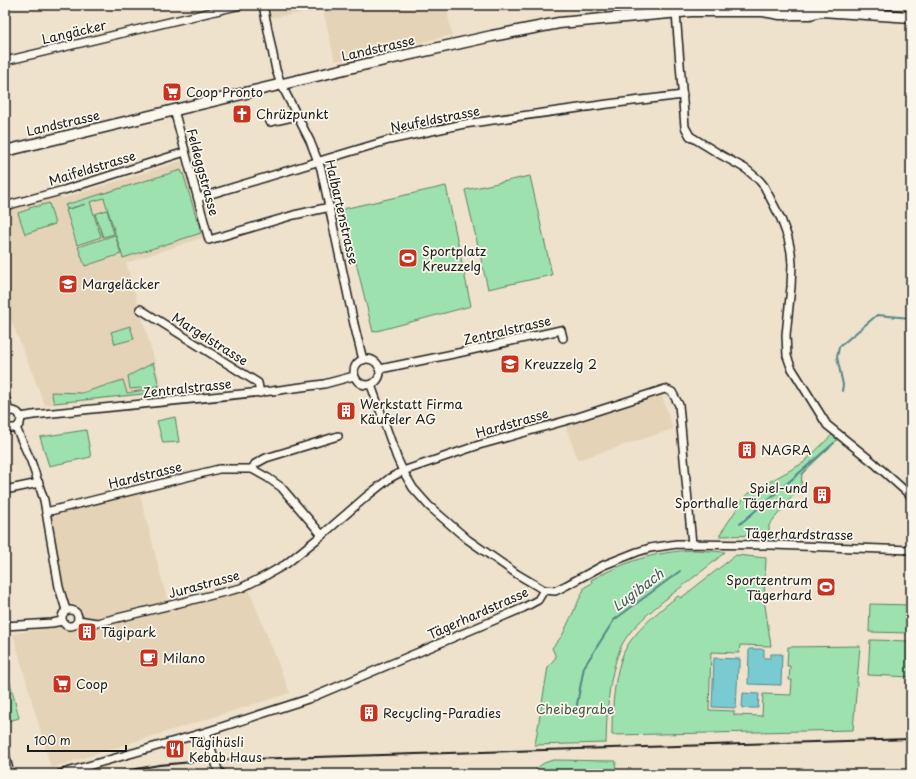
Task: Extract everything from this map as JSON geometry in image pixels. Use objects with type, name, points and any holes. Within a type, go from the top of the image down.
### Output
[{"type":"main road","name":"Landstrasse","points":[[5,150],[477,39],[559,23],[676,13],[731,10],[764,11],[780,7],[821,8],[911,17]]},
{"type":"street","name":"Langäcker","points":[[5,61],[241,5]]},
{"type":"street","name":"Halbartenstrasse","points":[[263,5],[276,70],[281,84],[310,141],[318,162],[330,207],[354,324],[363,360]]},
{"type":"street","points":[[676,13],[685,128],[690,136],[746,169],[759,180],[764,186],[781,219],[788,238],[792,264],[786,335],[787,356],[791,367],[827,425],[874,463],[911,496]]},
{"type":"street","name":"Neufeldstrasse","points":[[198,198],[389,140],[464,124],[683,95]]},
{"type":"street","name":"Feldeggstrasse","points":[[174,110],[209,240],[286,217],[330,207]]},
{"type":"street","points":[[270,122],[297,116]]},
{"type":"street","name":"Maifeldstrasse","points":[[8,205],[64,190],[186,152]]},
{"type":"street","name":"Margelstrasse","points":[[140,309],[258,383],[260,393]]},
{"type":"street","name":"Zentralstrasse","points":[[380,369],[561,330],[563,338]]},
{"type":"street","points":[[367,359],[375,362],[380,369],[379,378],[368,386],[358,382],[354,376],[355,368],[363,360],[367,359]]},
{"type":"street","name":"Zentralstrasse","points":[[21,417],[260,393],[324,384],[354,376]]},
{"type":"street","points":[[371,385],[403,471],[413,488],[429,506],[453,528],[490,557],[544,590]]},
{"type":"street","name":"Hardstrasse","points":[[46,512],[219,469],[252,469],[281,487],[322,535],[367,496],[390,478],[403,471],[479,445],[572,419],[665,389],[672,392],[679,405],[692,544]]},
{"type":"street","points":[[5,397],[7,412],[18,413],[21,417],[20,424],[16,428],[8,428],[5,426]]},
{"type":"street","points":[[16,428],[39,483],[46,512],[59,587],[66,610]]},
{"type":"street","points":[[252,469],[255,464],[266,458],[338,436]]},
{"type":"street","points":[[5,490],[39,483]]},
{"type":"street","name":"Jurastrasse","points":[[78,620],[98,623],[241,588],[286,564],[322,535]]},
{"type":"street","name":"Tägerhardstrasse","points":[[60,774],[206,732],[308,699],[524,608],[538,600],[544,590],[555,591],[604,566],[637,552],[663,546],[692,544],[823,546],[911,550]]},
{"type":"street","points":[[66,610],[74,611],[78,615],[78,620],[75,625],[69,626],[62,620],[62,613],[66,610]]},
{"type":"street","points":[[5,626],[52,624],[62,620]]},
{"type":"street","points":[[206,732],[216,767],[222,774]]},
{"type":"street","points":[[5,754],[10,774]]},
{"type":"shaded area","points":[[266,5],[446,5],[452,35],[335,61],[323,10],[268,18]]},
{"type":"shaded area","name":"Margeläcker","points":[[182,161],[204,237],[126,263],[164,393],[45,405],[5,305],[5,209],[53,194],[64,198]]},
{"type":"shaded area","points":[[662,396],[673,429],[578,460],[565,425]]},
{"type":"shaded area","points":[[139,492],[168,603],[144,610],[249,590],[290,693],[51,768],[13,634],[90,620],[83,618],[75,604],[68,605],[48,515]]},
{"type":"green space","points":[[181,170],[201,233],[123,258],[104,198],[90,202],[101,237],[77,245],[66,210],[86,204],[67,209],[65,205]]},
{"type":"green space","name":"Sportplatz Kreuzzelg","points":[[530,176],[552,275],[488,289],[465,190]]},
{"type":"green space","name":"Sportplatz Kreuzzelg","points":[[446,186],[471,306],[373,332],[343,209]]},
{"type":"green space","points":[[49,203],[55,224],[25,234],[18,213],[30,209],[29,207]]},
{"type":"green space","points":[[107,210],[114,234],[103,237],[95,214]]},
{"type":"green space","points":[[115,235],[121,254],[85,266],[78,247]]},
{"type":"green space","points":[[130,326],[134,339],[115,344],[111,332]]},
{"type":"green space","points":[[153,363],[159,386],[130,389],[128,376]]},
{"type":"green space","points":[[123,380],[127,393],[161,387],[162,392],[54,403],[51,392],[82,393]]},
{"type":"green space","points":[[175,417],[179,442],[163,443],[157,421]]},
{"type":"green space","points":[[86,430],[91,457],[49,466],[40,437]]},
{"type":"green space","points":[[833,434],[839,438],[802,474],[801,486],[769,525],[769,535],[719,536],[746,495],[803,463]]},
{"type":"green space","name":"Cheibegrabe","points":[[694,550],[725,552],[652,610],[625,639],[616,660],[613,672],[608,707],[606,743],[535,745],[548,667],[556,657],[552,648],[562,636],[585,587],[592,583],[591,580],[629,563],[653,555]]},
{"type":"green space","points":[[736,555],[766,558],[764,599],[771,646],[740,645],[739,653],[711,652],[709,710],[734,711],[734,715],[762,716],[763,694],[791,695],[792,680],[789,680],[790,666],[787,666],[788,647],[860,646],[853,730],[612,735],[613,700],[617,675],[624,652],[629,643],[634,636],[665,606],[678,596],[681,598]]},
{"type":"green space","points":[[870,604],[911,605],[911,633],[869,632]]},
{"type":"green space","points":[[870,640],[911,641],[911,677],[868,675]]},
{"type":"green space","points":[[5,662],[19,718],[5,722]]},
{"type":"green space","points":[[554,760],[616,761],[615,774],[534,774],[537,768],[542,764]]},
{"type":"water","points":[[749,649],[764,649],[764,658],[770,658],[771,654],[782,654],[781,685],[748,684]]},
{"type":"water","points":[[714,658],[740,659],[740,667],[738,667],[736,708],[712,707]]},
{"type":"water","points":[[743,693],[759,694],[758,708],[742,708]]},
{"type":"waterway","name":"Lugibach","points":[[842,391],[843,385],[837,357],[839,347],[877,315],[911,318]]},
{"type":"waterway","name":"Lugibach","points":[[740,524],[834,443]]},
{"type":"waterway","name":"Lugibach","points":[[575,715],[584,667],[614,620],[680,571]]},
{"type":"railway","points":[[108,774],[159,765],[215,760],[911,739]]},
{"type":"place","name":"Coop Pronto","points":[[172,92]]},
{"type":"place","name":"Chrüzpunkt","points":[[242,114]]},
{"type":"place","name":"Sportplatz Kreuzzelg","points":[[408,258]]},
{"type":"place","name":"Margeläcker","points":[[68,284]]},
{"type":"place","name":"Kreuzzelg 2","points":[[510,364]]},
{"type":"place","name":"Werkstatt Firma Käufeler AG","points":[[346,411]]},
{"type":"place","name":"NAGRA","points":[[747,450]]},
{"type":"place","name":"Spiel-und Sporthalle Tägerhard","points":[[822,495]]},
{"type":"place","name":"Sportzentrum Tägerhard","points":[[826,587]]},
{"type":"place","name":"Tägipark","points":[[87,632]]},
{"type":"place","name":"Milano","points":[[149,658]]},
{"type":"place","name":"Coop","points":[[62,684]]},
{"type":"place","name":"Recycling-Paradies","points":[[369,713]]},
{"type":"place","name":"Tägihüsli Kebab Haus","points":[[175,749]]}]
